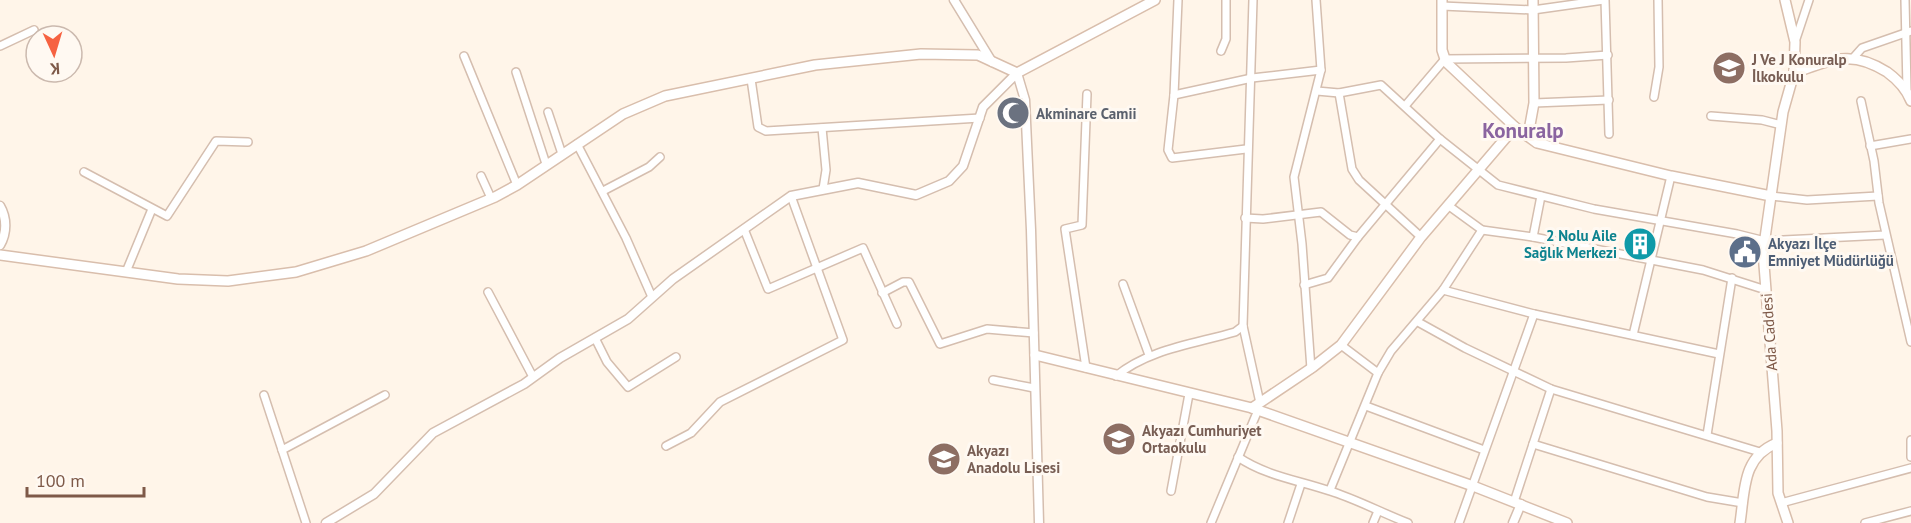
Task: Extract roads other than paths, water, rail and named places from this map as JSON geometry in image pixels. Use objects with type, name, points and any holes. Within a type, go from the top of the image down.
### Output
[{"type":"main road","points":[[0,255],[178,279],[228,281],[296,272],[366,251],[491,198],[517,185],[623,114],[665,96],[815,65],[921,54],[978,55],[1017,74],[1153,0]]},
{"type":"main road","points":[[1528,136],[1534,103],[1533,0]]},
{"type":"main road","name":"Ada Caddesi","points":[[1785,0],[1795,42],[1794,73],[1781,125],[1765,241],[1778,493],[1788,523]]},
{"type":"main road","points":[[1442,3],[1442,50],[1445,59],[1467,83],[1515,127],[1537,143],[1671,176],[1771,196]]},
{"type":"main road","points":[[1794,73],[1827,62],[1854,57],[1868,60],[1907,89],[1911,100]]},
{"type":"main road","points":[[1256,407],[1341,345],[1420,237],[1515,127]]},
{"type":"main road","points":[[1035,355],[1189,394],[1256,407],[1473,486],[1567,523]]},
{"type":"main road","points":[[1740,523],[1751,461],[1760,452],[1777,443]]},
{"type":"street","points":[[954,0],[992,62]]},
{"type":"street","points":[[1178,0],[1174,95],[1168,150],[1172,158],[1246,149]]},
{"type":"street","points":[[1221,51],[1227,32],[1226,0]]},
{"type":"street","points":[[1211,523],[1256,407],[1242,326],[1246,149],[1252,78],[1253,0]]},
{"type":"street","points":[[1311,369],[1294,177],[1321,70],[1316,0]]},
{"type":"street","points":[[1442,3],[1533,10],[1605,0],[1609,134]]},
{"type":"street","points":[[1654,97],[1659,67],[1658,0]]},
{"type":"street","points":[[1795,42],[1809,0]]},
{"type":"street","points":[[1905,0],[1908,32],[1907,89]]},
{"type":"street","points":[[1854,57],[1862,48],[1908,32]]},
{"type":"street","points":[[0,46],[24,35]]},
{"type":"street","points":[[1405,106],[1445,59],[1608,55]]},
{"type":"street","points":[[464,56],[517,185]]},
{"type":"street","points":[[1174,95],[1252,78],[1321,70]]},
{"type":"street","points":[[516,72],[546,164]]},
{"type":"street","points":[[326,523],[374,494],[433,433],[533,377],[628,319],[673,279],[791,196],[858,183],[916,195],[949,182],[963,166],[983,107],[1017,74],[1024,100],[1035,355],[1039,523]]},
{"type":"street","points":[[751,79],[758,127],[766,131],[980,118]]},
{"type":"street","points":[[1317,91],[1339,93],[1380,85],[1440,139],[1498,185],[1541,196],[1661,223],[1737,234],[1765,241],[1885,235]]},
{"type":"street","points":[[1339,93],[1352,170],[1359,180],[1420,237]]},
{"type":"street","points":[[1086,368],[1065,229],[1082,225],[1087,94]]},
{"type":"street","points":[[1534,103],[1609,100]]},
{"type":"street","points":[[1861,102],[1885,235],[1911,342]]},
{"type":"street","points":[[548,112],[562,154]]},
{"type":"street","points":[[1711,116],[1762,120],[1781,125]]},
{"type":"street","points":[[822,128],[826,170],[823,189]]},
{"type":"street","points":[[1304,285],[1328,278],[1358,237],[1440,139]]},
{"type":"street","points":[[1870,146],[1911,139]]},
{"type":"street","points":[[84,172],[166,216],[216,141],[248,142]]},
{"type":"street","points":[[577,144],[603,191],[652,297]]},
{"type":"street","points":[[603,191],[649,167],[660,157]]},
{"type":"street","points":[[481,176],[491,198]]},
{"type":"street","points":[[1633,334],[1671,176]]},
{"type":"street","points":[[666,446],[691,433],[720,402],[843,340],[791,196]]},
{"type":"street","points":[[1533,237],[1541,196]]},
{"type":"street","points":[[1771,196],[1828,200],[1878,196]]},
{"type":"street","points":[[0,206],[5,216],[5,228],[0,245]]},
{"type":"street","points":[[1449,206],[1482,230],[1533,237],[1703,270],[1766,290]]},
{"type":"street","points":[[126,272],[152,208]]},
{"type":"street","points":[[1245,218],[1263,219],[1321,212],[1350,235],[1358,237]]},
{"type":"street","points":[[744,229],[768,289],[863,249],[897,324]]},
{"type":"street","points":[[1330,490],[1366,406],[1377,373],[1391,351],[1443,290],[1482,230]]},
{"type":"street","points":[[1707,435],[1732,279]]},
{"type":"street","points":[[882,293],[903,282],[909,282],[940,344],[987,329],[1034,333]]},
{"type":"street","points":[[1123,284],[1149,356]]},
{"type":"street","points":[[1443,290],[1534,314],[1719,354]]},
{"type":"street","points":[[488,292],[533,377]]},
{"type":"street","points":[[1459,523],[1534,314]]},
{"type":"street","points":[[1418,322],[1551,389],[1608,409],[1707,435],[1760,452]]},
{"type":"street","points":[[1116,376],[1131,364],[1149,356],[1235,332],[1242,326]]},
{"type":"street","points":[[596,338],[607,362],[628,387],[676,357]]},
{"type":"street","points":[[1341,345],[1377,373]]},
{"type":"street","points":[[993,380],[1034,388]]},
{"type":"street","points":[[1513,523],[1533,444],[1551,389]]},
{"type":"street","points":[[1171,491],[1189,394]]},
{"type":"street","points":[[264,395],[306,523]]},
{"type":"street","points":[[282,450],[384,395]]},
{"type":"street","points":[[1366,406],[1484,450]]},
{"type":"street","points":[[1911,440],[1911,457]]},
{"type":"street","points":[[1533,444],[1707,497],[1743,503]]},
{"type":"street","points":[[1238,457],[1252,466],[1300,484],[1330,490],[1408,523]]},
{"type":"street","points":[[1781,502],[1911,468]]},
{"type":"street","points":[[1288,523],[1300,484]]},
{"type":"street","points":[[1372,523],[1378,511]]},
{"type":"street","points":[[1865,523],[1911,511]]},
{"type":"place","name":"J Ve J Konuralp İlkokulu","points":[[1729,68]]},
{"type":"place","name":"Akminare Camii","points":[[1013,113]]},
{"type":"place","name":"2 Nolu Aile Sağlık Merkezi","points":[[1640,244]]},
{"type":"place","name":"Akyazı İlçe Emniyet Müdürlüğü","points":[[1745,252]]},
{"type":"place","name":"Akyazı Cumhuriyet Ortaokulu","points":[[1119,439]]},
{"type":"place","name":"Akyazı Anadolu Lisesi","points":[[944,459]]},
{"type":"district","name":"Konuralp","points":[[1523,130]]}]
